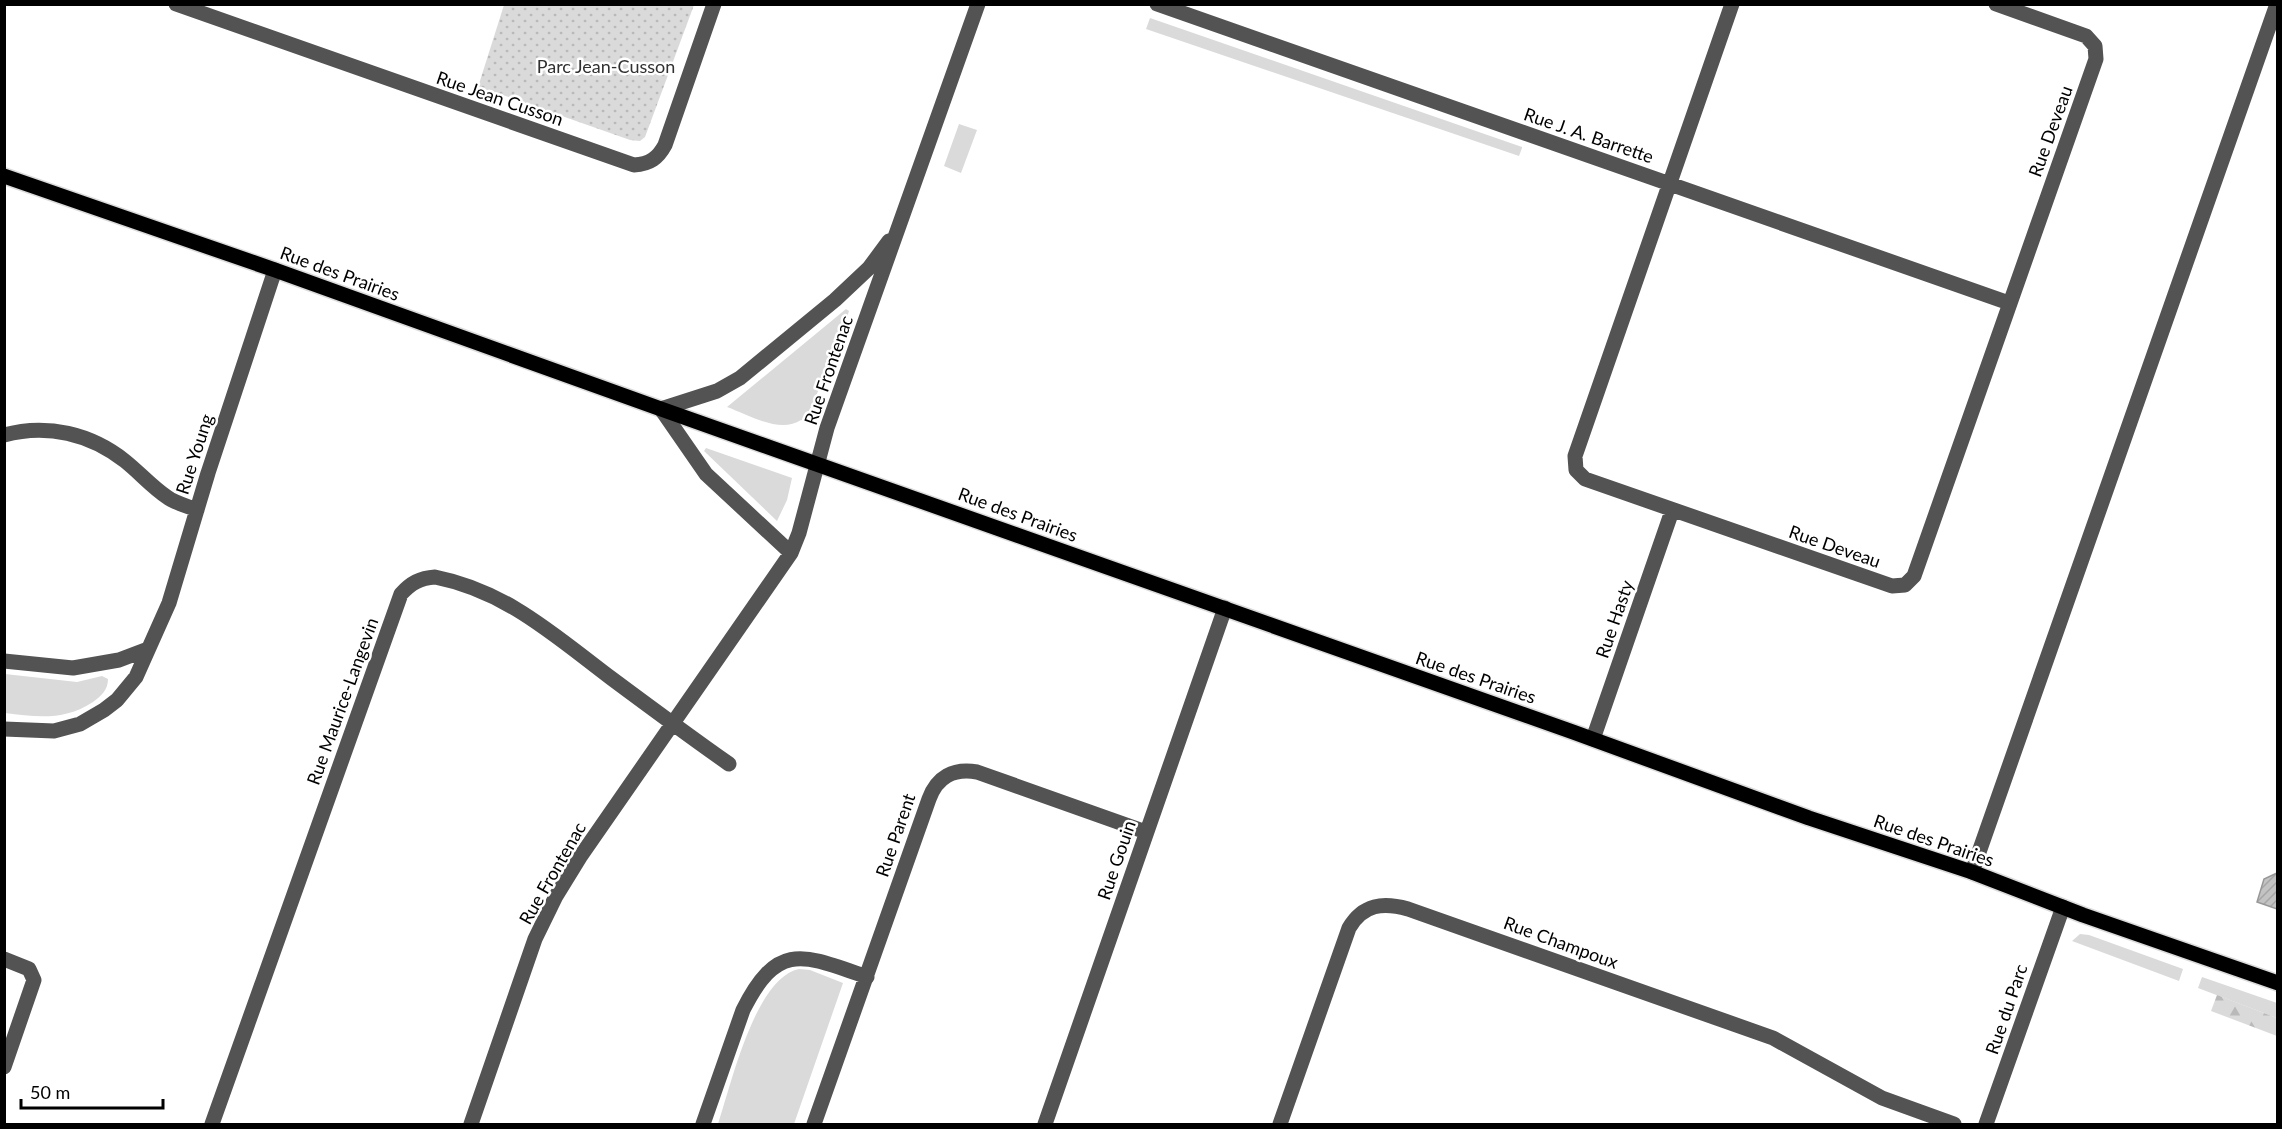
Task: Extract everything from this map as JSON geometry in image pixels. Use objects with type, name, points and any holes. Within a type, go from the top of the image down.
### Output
[{"type":"main road","name":"Rue des Prairies","points":[[4,176],[275,270],[2277,983]]},
{"type":"street","name":"Rue Jean Cusson","points":[[176,4],[634,165],[649,163],[665,145],[714,4]]},
{"type":"street","name":"Rue Frontenac","points":[[471,1125],[535,939],[546,916],[580,857],[791,553],[799,533],[827,428],[978,4]]},
{"type":"street","name":"Rue J. A. Barrette","points":[[1157,4],[2009,303]]},
{"type":"street","name":"Rue Deveau","points":[[1732,4],[1575,456],[1575,463],[1579,475],[1585,479],[1892,586],[1905,585],[1914,576],[2096,59],[2095,46],[2086,36],[1996,4]]},
{"type":"street","points":[[1972,873],[2277,4]]},
{"type":"street","points":[[791,553],[706,474],[661,409],[717,391],[740,378],[854,283],[880,254],[899,226]]},
{"type":"street","name":"Rue Young","points":[[4,729],[54,731],[67,729],[92,718],[110,705],[136,677],[169,603],[275,270]]},
{"type":"street","points":[[4,435],[27,430],[41,430],[68,433],[92,440],[126,462],[169,499],[197,510]]},
{"type":"street","name":"Rue Hasty","points":[[1593,739],[1672,511]]},
{"type":"street","name":"Rue Maurice-Langevin","points":[[212,1125],[401,594],[408,586],[425,578],[435,577],[500,598],[532,618],[672,724]]},
{"type":"street","name":"Rue Gouin","points":[[1045,1125],[1225,608]]},
{"type":"street","points":[[4,661],[73,668],[118,660],[148,649]]},
{"type":"street","points":[[672,724],[729,764]]},
{"type":"street","name":"Rue Parent","points":[[814,1125],[929,799],[933,789],[942,778],[956,772],[977,772],[1146,832]]},
{"type":"street","name":"Rue Champoux","points":[[1280,1125],[1349,928],[1356,917],[1366,909],[1384,904],[1408,909],[1773,1038],[1882,1098],[1954,1125]]},
{"type":"street","name":"Rue du Parc","points":[[1986,1125],[2063,907]]},
{"type":"street","points":[[703,1125],[743,1010],[762,979],[783,962],[798,957],[806,957],[867,977]]},
{"type":"street","points":[[4,959],[29,969],[34,980],[4,1067]]},
{"type":"green space","name":"Parc Jean-Cusson","points":[[504,5],[694,5],[645,137],[640,141],[630,140],[497,93],[489,115],[496,93],[478,87]]},
{"type":"green space","points":[[1150,18],[1522,148],[1519,156],[1146,29]]},
{"type":"green space","points":[[959,124],[977,130],[961,173],[944,166]]},
{"type":"green space","points":[[846,309],[849,311],[848,314],[806,422],[801,420],[793,424],[774,424],[727,407]]},
{"type":"green space","points":[[706,448],[792,478],[787,500],[777,521],[704,451]]},
{"type":"green space","points":[[5,674],[77,682],[102,676],[108,679],[107,686],[101,695],[82,708],[61,715],[39,716],[5,713]]},
{"type":"green space","points":[[2080,934],[2089,935],[2183,969],[2179,981],[2072,941]]},
{"type":"green space","points":[[799,969],[810,970],[843,983],[794,1124],[718,1124],[738,1060],[757,1012],[783,977]]},
{"type":"green space","points":[[2202,977],[2277,1003],[2277,1018],[2198,988]]},
{"type":"green space","points":[[2217,995],[2277,1018],[2277,1036],[2211,1011]]},
{"type":"building","points":[[2277,873],[2277,909],[2257,902],[2264,879]]}]
